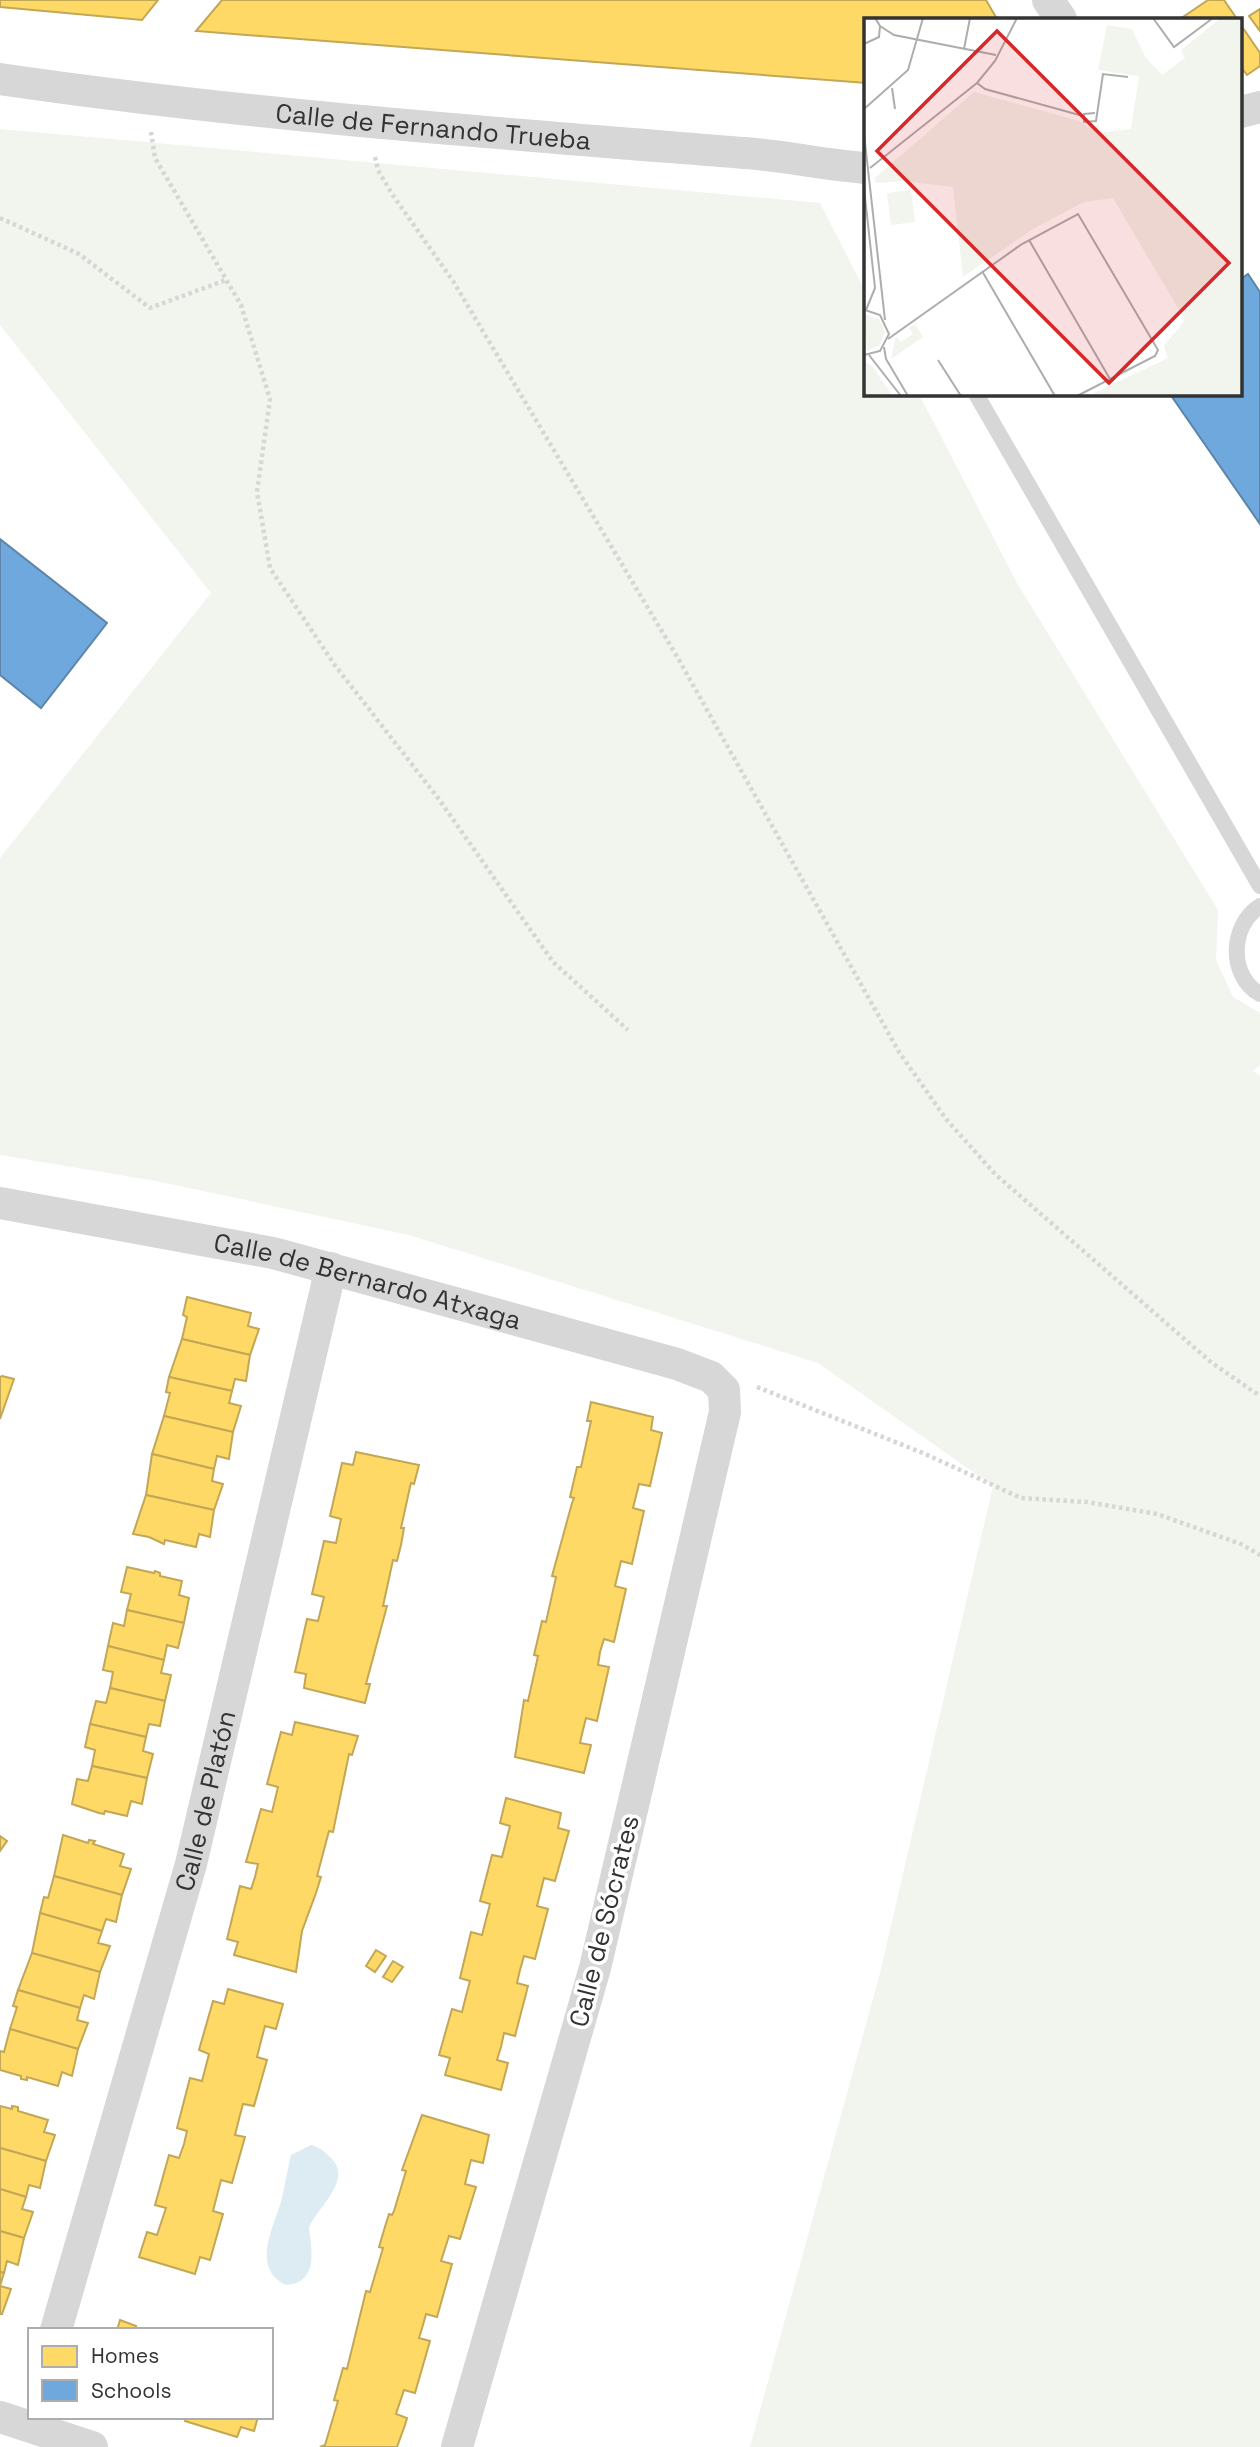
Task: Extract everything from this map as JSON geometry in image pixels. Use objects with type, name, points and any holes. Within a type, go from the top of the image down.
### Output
[{"type":"street","points":[[1048,0],[1060,18]]},
{"type":"street","name":"Calle de Fernando Trueba","points":[[0,79],[146,100],[366,122],[774,155],[864,168]]},
{"type":"street","points":[[1242,112],[1260,107]]},
{"type":"street","name":"Calle de Bernardo Atxaga","points":[[0,1203],[273,1253],[677,1364],[711,1377],[724,1390]]},
{"type":"street","name":"Calle de Platón","points":[[57,2328],[191,1864],[331,1268]]},
{"type":"street","name":"Calle de Sócrates","points":[[457,2447],[595,1968],[725,1412],[724,1390]]},
{"type":"street","points":[[19,2419],[92,2447]]},
{"type":"lane","points":[[977,396],[1260,886]]},
{"type":"lane","points":[[1260,906],[1242,925],[1236,942],[1237,960],[1243,977],[1260,994]]},
{"type":"path","points":[[146,100],[155,158],[241,305],[270,400],[257,492],[270,568],[334,664],[438,799],[553,962],[628,1030]]},
{"type":"path","points":[[366,122],[378,170],[453,281],[679,660],[807,893],[915,1075],[946,1119],[995,1174],[1212,1363],[1260,1396]]},
{"type":"path","points":[[0,218],[79,254],[150,308],[226,280]]},
{"type":"path","points":[[724,1390],[751,1385],[923,1453],[1021,1498],[1087,1502],[1157,1514],[1241,1544],[1260,1555]]},
{"type":"shaded area","points":[[0,129],[820,203],[864,289],[864,396],[920,396],[1017,583],[1218,910],[1216,960],[1233,997],[1260,1013],[1260,1065],[1253,1071],[1260,1076],[1260,2447],[750,2447],[880,1973],[993,1486],[818,1363],[409,1235],[156,1181],[0,1155],[0,858],[211,593],[0,325]]},
{"type":"shaded area","points":[[311,2145],[330,2157],[337,2166],[338,2175],[332,2194],[309,2228],[311,2264],[308,2272],[296,2283],[286,2285],[275,2277],[269,2268],[268,2244],[291,2155]]},
{"type":"building: Homes","points":[[0,0],[158,0],[142,20],[0,7]]},
{"type":"building: Homes","points":[[222,0],[986,0],[996,18],[864,18],[864,83],[196,31]]},
{"type":"building: Homes","points":[[1208,0],[1224,0],[1236,18],[1181,18]]},
{"type":"building: Homes","points":[[1260,9],[1260,31],[1249,16]]},
{"type":"building: Homes","points":[[1242,26],[1260,53],[1260,66],[1247,75],[1242,68]]},
{"type":"building: Homes","points":[[187,1297],[251,1313],[248,1326],[259,1329],[250,1355],[182,1339],[187,1317],[183,1315]]},
{"type":"building: Homes","points":[[182,1339],[250,1355],[246,1381],[235,1379],[232,1391],[169,1377]]},
{"type":"building: Homes","points":[[0,1377],[14,1379],[0,1419]]},
{"type":"building: Homes","points":[[169,1377],[232,1391],[229,1403],[241,1406],[233,1432],[164,1416],[170,1393],[166,1392]]},
{"type":"building: Homes","points":[[591,1402],[653,1417],[651,1430],[662,1433],[650,1486],[639,1484],[633,1508],[644,1511],[632,1564],[621,1561],[615,1586],[626,1589],[614,1642],[604,1639],[600,1652],[598,1665],[609,1667],[597,1721],[586,1718],[583,1730],[580,1743],[591,1745],[584,1773],[515,1757],[524,1700],[528,1701],[538,1656],[534,1655],[542,1621],[546,1622],[556,1577],[552,1576],[574,1498],[570,1497],[577,1467],[581,1467],[591,1421],[587,1421]]},
{"type":"building: Homes","points":[[164,1416],[233,1432],[229,1459],[217,1456],[214,1469],[152,1454]]},
{"type":"building: Homes","points":[[356,1452],[419,1465],[414,1484],[411,1483],[410,1487],[397,1561],[393,1560],[383,1606],[387,1606],[366,1684],[370,1684],[365,1703],[304,1688],[306,1674],[295,1672],[307,1619],[318,1621],[324,1597],[312,1594],[324,1541],[336,1543],[341,1519],[330,1516],[342,1463],[353,1465]]},
{"type":"building: Homes","points":[[152,1454],[214,1469],[212,1481],[223,1484],[214,1510],[146,1495]]},
{"type":"building: Homes","points":[[146,1495],[214,1510],[210,1537],[199,1534],[196,1547],[165,1540],[164,1544],[133,1534]]},
{"type":"building: Homes","points":[[127,1567],[154,1573],[155,1571],[160,1573],[160,1576],[182,1581],[179,1595],[189,1598],[184,1623],[127,1610],[131,1594],[121,1592]]},
{"type":"building: Homes","points":[[127,1610],[184,1623],[178,1648],[167,1645],[164,1660],[108,1646],[113,1623],[124,1626]]},
{"type":"building: Homes","points":[[108,1646],[164,1660],[161,1673],[171,1675],[165,1701],[110,1688],[113,1672],[103,1670]]},
{"type":"building: Homes","points":[[110,1688],[165,1701],[160,1726],[149,1724],[146,1737],[90,1724],[96,1701],[106,1703]]},
{"type":"building: Homes","points":[[295,1722],[358,1736],[352,1755],[349,1754],[333,1832],[329,1831],[317,1876],[321,1877],[302,1931],[296,1972],[234,1955],[238,1942],[227,1939],[240,1886],[251,1889],[255,1877],[258,1864],[246,1862],[261,1809],[272,1812],[278,1787],[267,1784],[281,1732],[292,1735]]},
{"type":"building: Homes","points":[[90,1724],[146,1737],[143,1751],[153,1754],[147,1778],[92,1766],[95,1750],[85,1747]]},
{"type":"building: Homes","points":[[92,1766],[147,1778],[142,1804],[131,1801],[127,1816],[105,1811],[104,1814],[99,1813],[72,1804],[77,1779],[88,1781]]},
{"type":"building: Homes","points":[[506,1798],[561,1813],[558,1828],[569,1831],[555,1881],[544,1878],[537,1906],[548,1909],[535,1959],[524,1956],[520,1970],[517,1983],[528,1986],[515,2036],[504,2033],[497,2060],[508,2063],[501,2090],[445,2075],[450,2058],[439,2055],[452,2009],[462,2012],[470,1981],[460,1978],[471,1932],[482,1935],[490,1904],[480,1901],[492,1855],[502,1857],[510,1826],[500,1823]]},
{"type":"building: Homes","points":[[63,1835],[88,1843],[89,1840],[95,1841],[93,1844],[124,1854],[120,1866],[131,1869],[122,1895],[54,1876]]},
{"type":"building: Homes","points":[[0,1836],[7,1841],[0,1851]]},
{"type":"building: Homes","points":[[54,1876],[122,1895],[116,1922],[106,1919],[102,1931],[40,1913],[44,1897],[48,1898]]},
{"type":"building: Homes","points":[[40,1913],[102,1931],[98,1943],[110,1946],[100,1972],[32,1953]]},
{"type":"building: Homes","points":[[376,1950],[386,1956],[375,1972],[366,1966]]},
{"type":"building: Homes","points":[[32,1953],[100,1972],[94,1999],[84,1995],[80,2008],[18,1990]]},
{"type":"building: Homes","points":[[393,1961],[403,1967],[392,1982],[383,1977]]},
{"type":"building: Homes","points":[[228,1989],[283,2004],[276,2029],[265,2026],[257,2057],[267,2060],[254,2106],[243,2104],[235,2135],[245,2137],[232,2183],[221,2180],[213,2211],[223,2214],[210,2260],[200,2257],[195,2274],[139,2257],[147,2232],[157,2235],[166,2208],[155,2205],[169,2155],[179,2158],[184,2144],[187,2131],[177,2128],[190,2078],[202,2081],[209,2054],[199,2050],[213,2001],[224,2004]]},
{"type":"building: Homes","points":[[18,1990],[80,2008],[77,2020],[88,2023],[78,2049],[10,2029],[17,2007],[13,2006]]},
{"type":"building: Homes","points":[[10,2029],[78,2049],[72,2076],[62,2072],[58,2086],[27,2077],[27,2080],[21,2079],[21,2076],[0,2070],[0,2051],[4,2052]]},
{"type":"building: Homes","points":[[0,2106],[12,2109],[12,2106],[18,2107],[18,2111],[48,2120],[44,2132],[55,2135],[46,2161],[0,2148]]},
{"type":"building: Homes","points":[[422,2115],[489,2135],[483,2163],[471,2160],[465,2184],[476,2187],[460,2239],[449,2236],[441,2261],[452,2264],[437,2317],[426,2314],[419,2338],[430,2341],[415,2393],[404,2390],[396,2414],[407,2418],[397,2447],[320,2447],[325,2445],[338,2401],[334,2400],[343,2368],[347,2369],[366,2291],[370,2292],[383,2248],[379,2247],[384,2230],[389,2214],[392,2215],[394,2211],[406,2171],[402,2170]]},
{"type":"building: Homes","points":[[0,2148],[46,2161],[40,2188],[29,2185],[26,2197],[0,2189]]},
{"type":"building: Homes","points":[[0,2189],[26,2197],[22,2209],[33,2212],[24,2238],[0,2231]]},
{"type":"building: Homes","points":[[0,2231],[24,2238],[18,2265],[7,2261],[4,2273],[0,2272]]},
{"type":"building: Homes","points":[[0,2286],[11,2289],[2,2314],[0,2314]]},
{"type":"building: Homes","points":[[120,2320],[136,2328],[118,2328]]},
{"type":"building: Homes","points":[[257,2419],[254,2431],[241,2427],[237,2437],[185,2421]]},
{"type":"building: Schools","points":[[1248,274],[1260,292],[1260,524],[1171,396],[1242,396],[1242,278]]},
{"type":"building: Schools","points":[[0,539],[107,623],[41,708],[0,675]]}]
